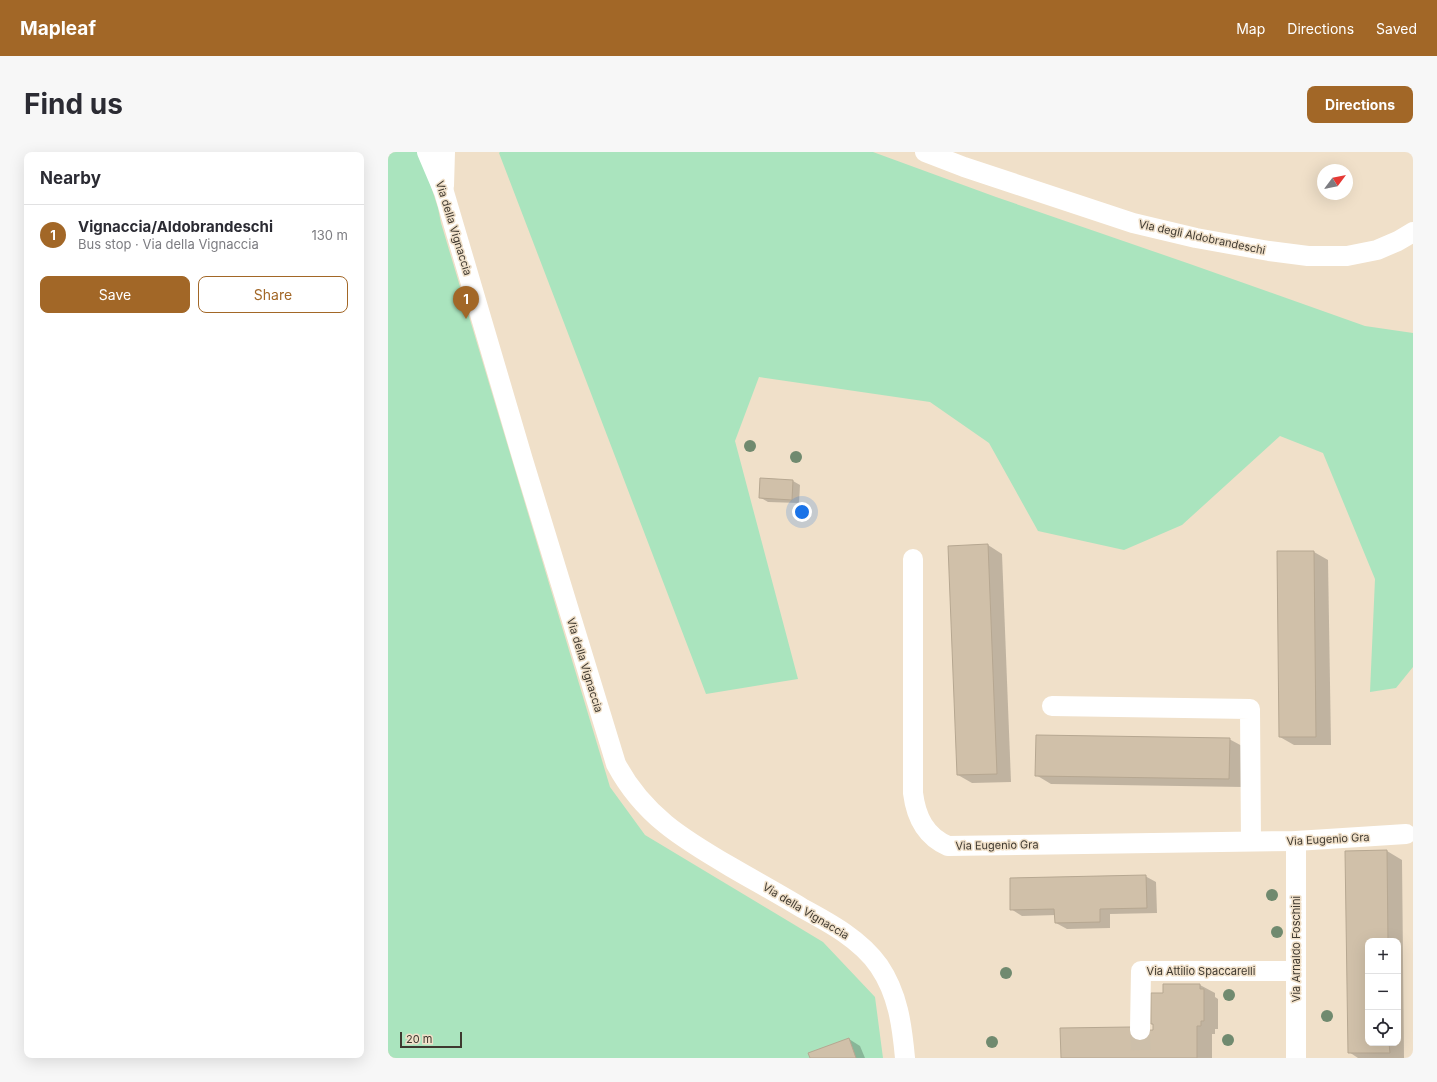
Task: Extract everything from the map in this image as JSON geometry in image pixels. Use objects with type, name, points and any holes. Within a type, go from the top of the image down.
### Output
[{"type":"street","name":"Via della Vignaccia","points":[[427,152],[444,192],[613,757],[625,782],[636,797],[664,824],[710,855],[826,922],[861,946],[880,967],[893,993],[900,1015],[905,1058]]},
{"type":"street","points":[[444,192],[445,152]]},
{"type":"street","name":"Via degli Aldobrandeschi","points":[[925,152],[964,167],[1133,223],[1189,237],[1250,248],[1308,256],[1347,256],[1364,254],[1383,248],[1413,232]]},
{"type":"street","name":"Via Eugenio Gra","points":[[913,559],[912,793],[919,819],[928,833],[935,839],[948,846],[1296,841],[1406,834]]},
{"type":"street","points":[[1052,706],[1250,709],[1251,841]]},
{"type":"street","name":"Via Arnaldo Foschini","points":[[1296,841],[1296,1058]]},
{"type":"street","name":"Via Attilio Spaccarelli","points":[[1140,1030],[1142,971],[1296,971]]},
{"type":"green space","points":[[388,152],[420,152],[610,787],[645,835],[823,942],[875,997],[883,1058],[388,1058]]},
{"type":"green space","points":[[873,152],[996,197],[1365,326],[1413,333],[1413,667],[1396,688],[1370,692],[1375,579],[1323,453],[1280,436],[1182,525],[1124,550],[1038,531],[989,443],[930,402],[759,377],[735,441],[798,679],[706,694],[499,153]]},
{"type":"building","points":[[760,478],[793,480],[792,500],[759,498]]},
{"type":"building","points":[[988,544],[997,774],[957,775],[948,546]]},
{"type":"building","points":[[1277,551],[1314,551],[1316,737],[1279,737]]},
{"type":"building","points":[[1036,735],[1230,738],[1229,779],[1035,776]]},
{"type":"building","points":[[1387,850],[1388,938],[1365,938],[1365,1046],[1389,1046],[1390,1053],[1348,1053],[1345,851]]},
{"type":"building","points":[[1146,875],[1147,908],[1100,909],[1100,922],[1055,923],[1054,909],[1010,910],[1010,878]]},
{"type":"building","points":[[1163,984],[1200,984],[1200,989],[1204,989],[1204,1021],[1201,1021],[1201,1026],[1197,1026],[1197,1058],[1061,1058],[1060,1028],[1131,1027],[1131,1031],[1153,1030],[1153,1024],[1151,1024],[1151,993],[1163,993]]},
{"type":"building","points":[[849,1038],[856,1058],[810,1058],[808,1053]]},
{"type":"tunnel","points":[[1140,1030],[1141,1058]]},
{"type":"place","name":"Vignaccia/Aldobrandeschi","points":[[466,319]]}]
